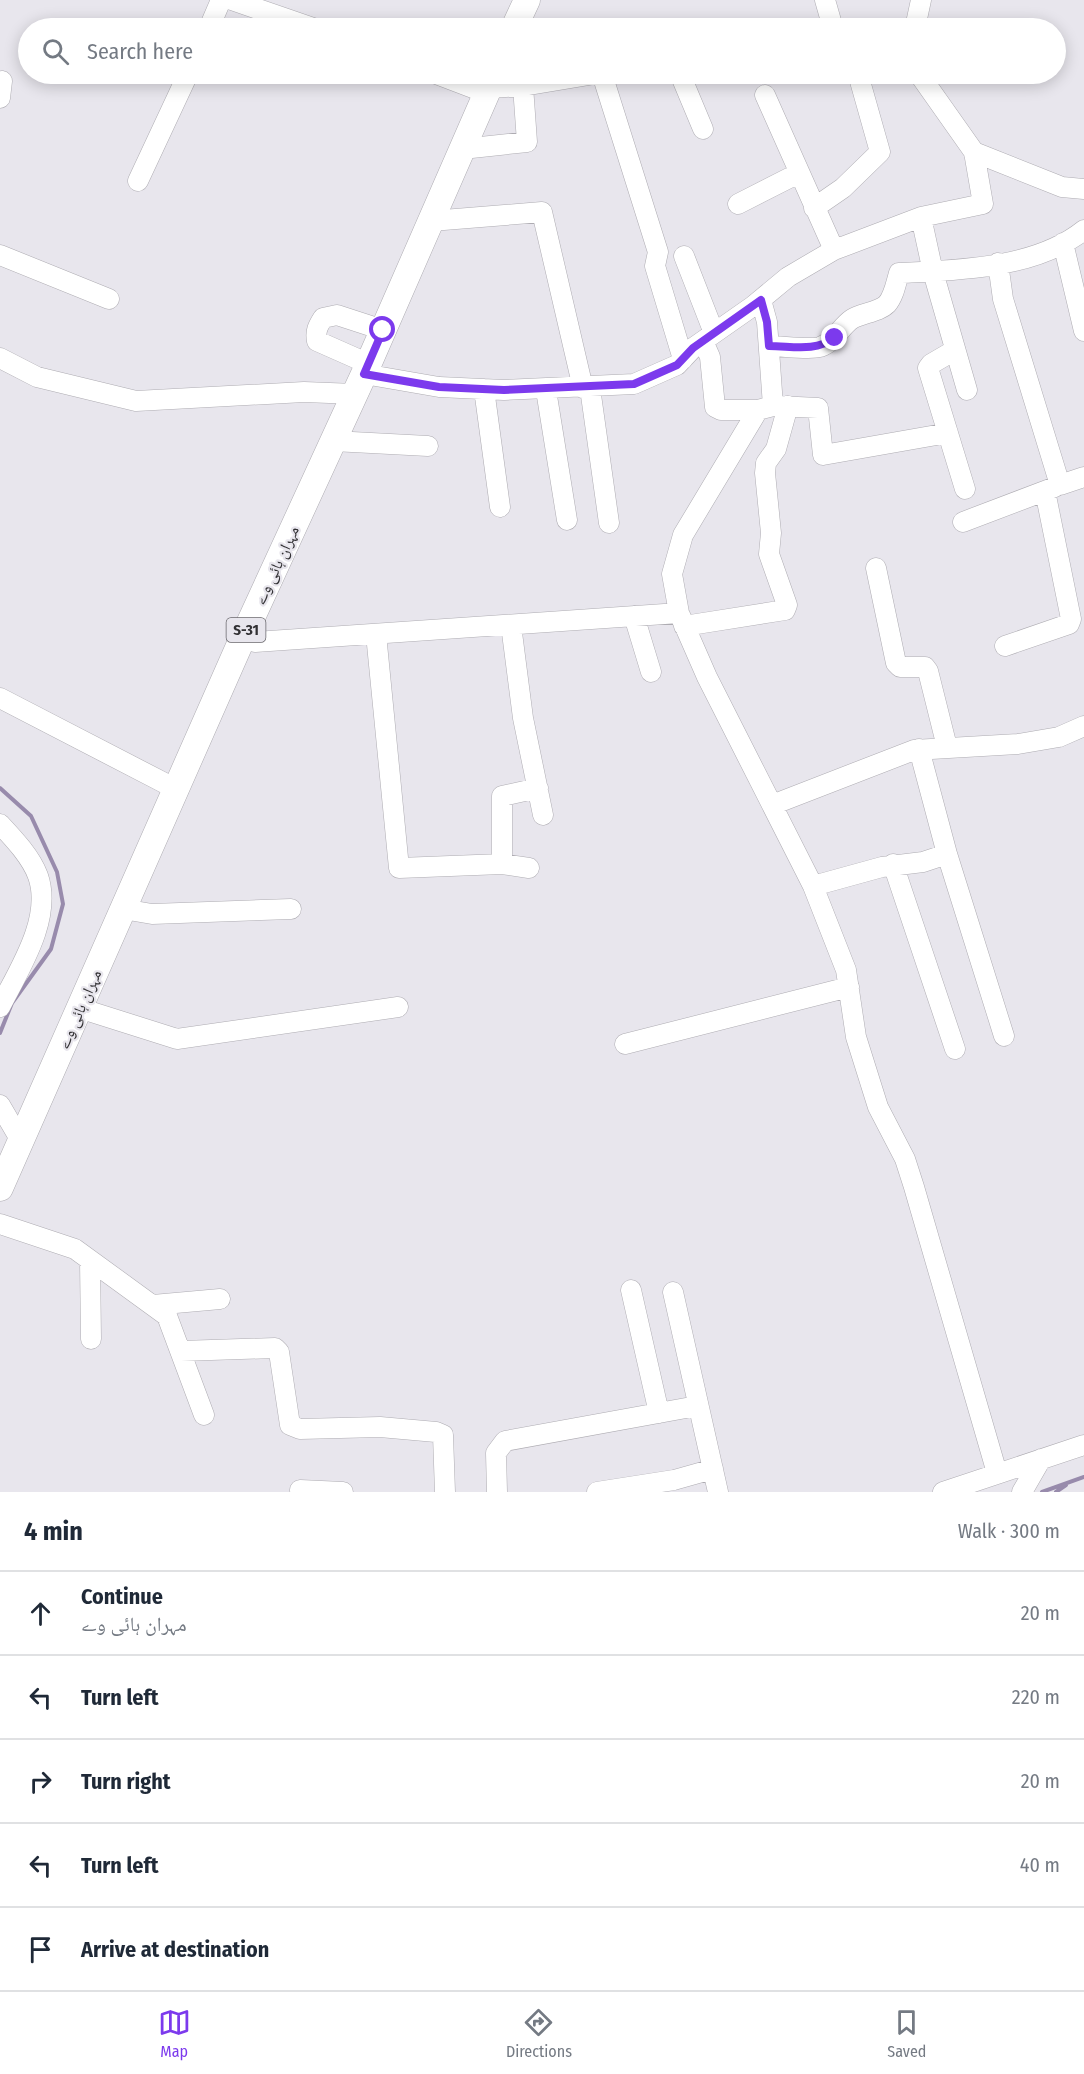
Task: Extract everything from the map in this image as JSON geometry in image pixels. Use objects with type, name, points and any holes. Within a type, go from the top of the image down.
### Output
[{"type":"main road","points":[[519,18],[527,0]]},
{"type":"main road","name":"مہران ہائی وے","points":[[0,1188],[243,637],[363,377],[490,85]]},
{"type":"street","points":[[213,18],[221,0]]},
{"type":"street","points":[[232,0],[284,18]]},
{"type":"street","points":[[825,0],[830,18]]},
{"type":"street","points":[[917,18],[921,0]]},
{"type":"street","points":[[138,181],[183,84]]},
{"type":"street","points":[[490,85],[535,84]]},
{"type":"street","points":[[605,84],[658,252],[655,266],[683,359]]},
{"type":"street","points":[[684,84],[703,129]]},
{"type":"street","points":[[814,208],[843,188],[880,152],[861,84]]},
{"type":"street","points":[[0,358],[37,377],[136,401],[304,392],[363,377],[439,387],[484,389],[546,390],[634,384],[677,365],[709,337],[761,300],[788,277],[834,250],[921,217],[982,204],[974,152],[926,84]]},
{"type":"street","points":[[462,149],[527,142],[523,86]]},
{"type":"street","points":[[765,95],[834,250]]},
{"type":"street","points":[[974,152],[1062,187],[1084,189]]},
{"type":"street","points":[[738,204],[799,173]]},
{"type":"street","points":[[431,221],[542,212],[586,388],[609,523]]},
{"type":"street","points":[[921,217],[933,272],[967,390]]},
{"type":"street","points":[[769,346],[800,346],[812,349],[823,346],[835,338],[851,320],[886,305],[893,293],[899,273],[933,272],[1021,259],[1063,243],[1084,230]]},
{"type":"street","points":[[1063,243],[1084,331]]},
{"type":"street","points":[[0,255],[109,299]]},
{"type":"street","points":[[684,256],[709,337],[715,407],[721,410],[818,408],[823,455],[948,434]]},
{"type":"street","points":[[998,263],[1002,299],[1053,488],[1071,619],[1069,624],[1005,645]]},
{"type":"street","points":[[243,637],[255,642],[634,616],[681,619],[785,610],[787,605],[769,554],[771,533],[765,473],[766,463],[776,449],[767,322],[761,300]]},
{"type":"street","points":[[363,377],[317,341],[315,332],[323,318],[337,315],[383,330]]},
{"type":"street","points":[[955,350],[928,368],[966,489]]},
{"type":"street","points":[[484,389],[500,507]]},
{"type":"street","points":[[546,390],[567,520]]},
{"type":"street","points":[[773,408],[683,536],[672,574],[681,619],[707,677],[813,886],[846,970],[856,1037],[878,1107],[905,1159],[997,1473]]},
{"type":"street","points":[[333,441],[428,447]]},
{"type":"street","points":[[963,522],[1084,477]]},
{"type":"street","points":[[876,568],[896,663],[900,667],[928,670],[947,747]]},
{"type":"street","points":[[634,616],[651,672]]},
{"type":"street","points":[[511,625],[523,718],[543,815]]},
{"type":"street","points":[[376,634],[399,868],[502,864],[529,868]]},
{"type":"street","points":[[0,698],[176,789]]},
{"type":"street","points":[[772,805],[919,750],[1018,744],[1059,737],[1084,726]]},
{"type":"street","points":[[919,750],[947,854],[1004,1036]]},
{"type":"street","points":[[502,864],[502,796],[538,788]]},
{"type":"street","points":[[0,824],[32,862],[39,879],[40,917],[35,938],[0,1007]]},
{"type":"street","points":[[813,886],[893,864],[923,861],[947,854]]},
{"type":"street","points":[[893,864],[955,1049]]},
{"type":"street","points":[[123,909],[152,914],[291,909]]},
{"type":"street","points":[[625,1044],[849,987]]},
{"type":"street","points":[[79,1008],[177,1039],[398,1007]]},
{"type":"street","points":[[0,1105],[21,1141]]},
{"type":"street","points":[[0,1224],[75,1249],[153,1305],[171,1323],[204,1415]]},
{"type":"street","points":[[90,1260],[91,1339]]},
{"type":"street","points":[[631,1290],[659,1413]]},
{"type":"street","points":[[673,1292],[718,1492]]},
{"type":"street","points":[[153,1305],[220,1299]]},
{"type":"street","points":[[182,1351],[276,1348],[279,1352],[290,1425],[300,1429],[380,1427],[436,1432],[442,1435],[445,1492]]},
{"type":"street","points":[[497,1492],[496,1453],[505,1441],[697,1406]]},
{"type":"street","points":[[943,1492],[1084,1445]]},
{"type":"street","points":[[1022,1492],[1041,1459]]},
{"type":"street","points":[[597,1492],[712,1470]]},
{"type":"street","points":[[300,1490],[344,1492]]},
{"type":"waterway","points":[[0,788],[31,816],[57,872],[63,904],[51,949],[12,1003],[0,1033]]},
{"type":"waterway","points":[[1042,1492],[1084,1477]]},
{"type":"waterway","points":[[1056,1492],[1066,1485]]},
{"type":"route","points":[[383,330],[364,374],[439,387],[504,390],[570,389],[634,384],[677,365],[693,348],[761,300],[767,322],[769,346],[800,346],[812,349],[823,346],[835,338]]}]
